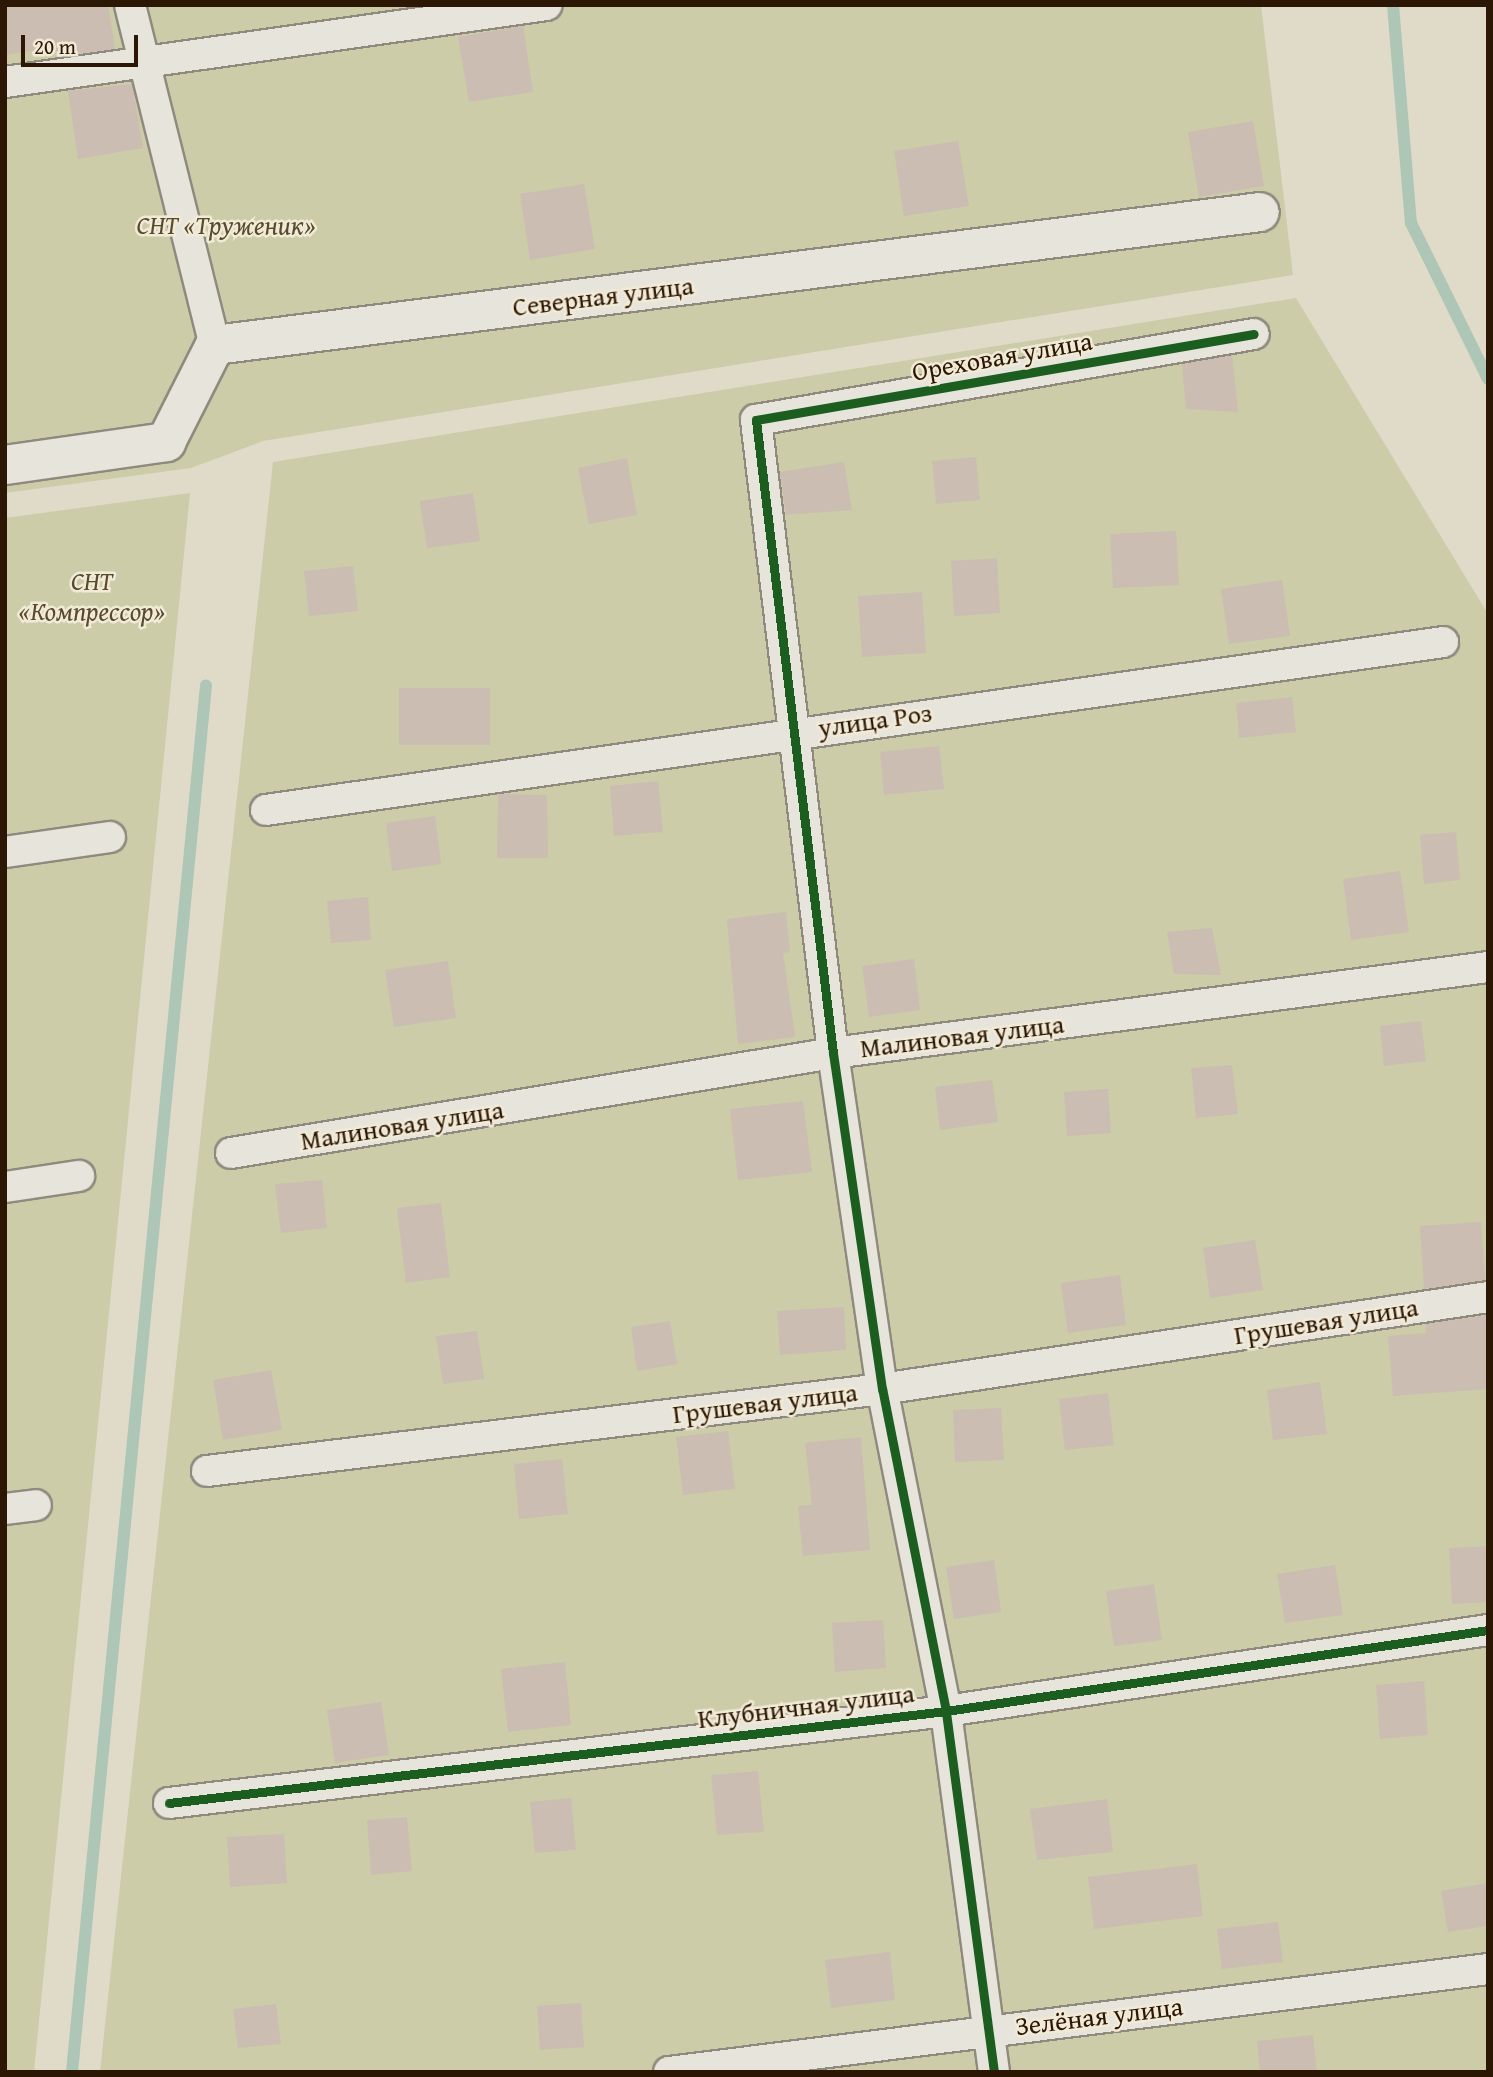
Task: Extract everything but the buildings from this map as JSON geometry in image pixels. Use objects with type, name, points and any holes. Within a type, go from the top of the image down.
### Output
[{"type":"street","points":[[5,465],[166,442],[215,345],[141,64],[130,5]]},
{"type":"street","points":[[5,82],[547,5]]},
{"type":"street","name":"Северная улица","points":[[215,345],[1260,212]]},
{"type":"street","name":"Ореховая улица","points":[[792,732],[756,420],[1254,334]]},
{"type":"street","name":"улица Роз","points":[[265,810],[792,732],[1443,642]]},
{"type":"street","points":[[792,732],[882,1389],[946,1711],[994,2072]]},
{"type":"street","points":[[5,852],[110,837]]},
{"type":"street","name":"Малиновая улица","points":[[231,1153],[834,1053],[1488,967]]},
{"type":"street","points":[[5,1187],[79,1176]]},
{"type":"street","name":"Грушевая улица","points":[[207,1472],[882,1389],[1488,1297]]},
{"type":"street","points":[[5,1509],[36,1504]]},
{"type":"street","name":"Клубничная улица","points":[[169,1803],[946,1711],[1488,1630]]},
{"type":"street","name":"Зелёная улица","points":[[669,2072],[1488,1969]]},
{"type":"green space","name":"СНТ «Труженик»","points":[[5,5],[1261,5],[1293,275],[263,441],[191,468],[5,493]]},
{"type":"green space","points":[[1296,298],[1488,614],[1488,2072],[100,2072],[273,462]]},
{"type":"green space","name":"СНТ «Компрессор»","points":[[190,493],[34,2072],[5,2072],[5,518]]},
{"type":"waterway","points":[[1393,5],[1411,223],[1488,379]]},
{"type":"waterway","points":[[72,2072],[206,685]]},
{"type":"cycle path","points":[[994,2072],[946,1711],[882,1389],[833,1053],[756,420],[1254,334]]},
{"type":"cycle path","points":[[169,1803],[946,1711],[1488,1630]]}]
